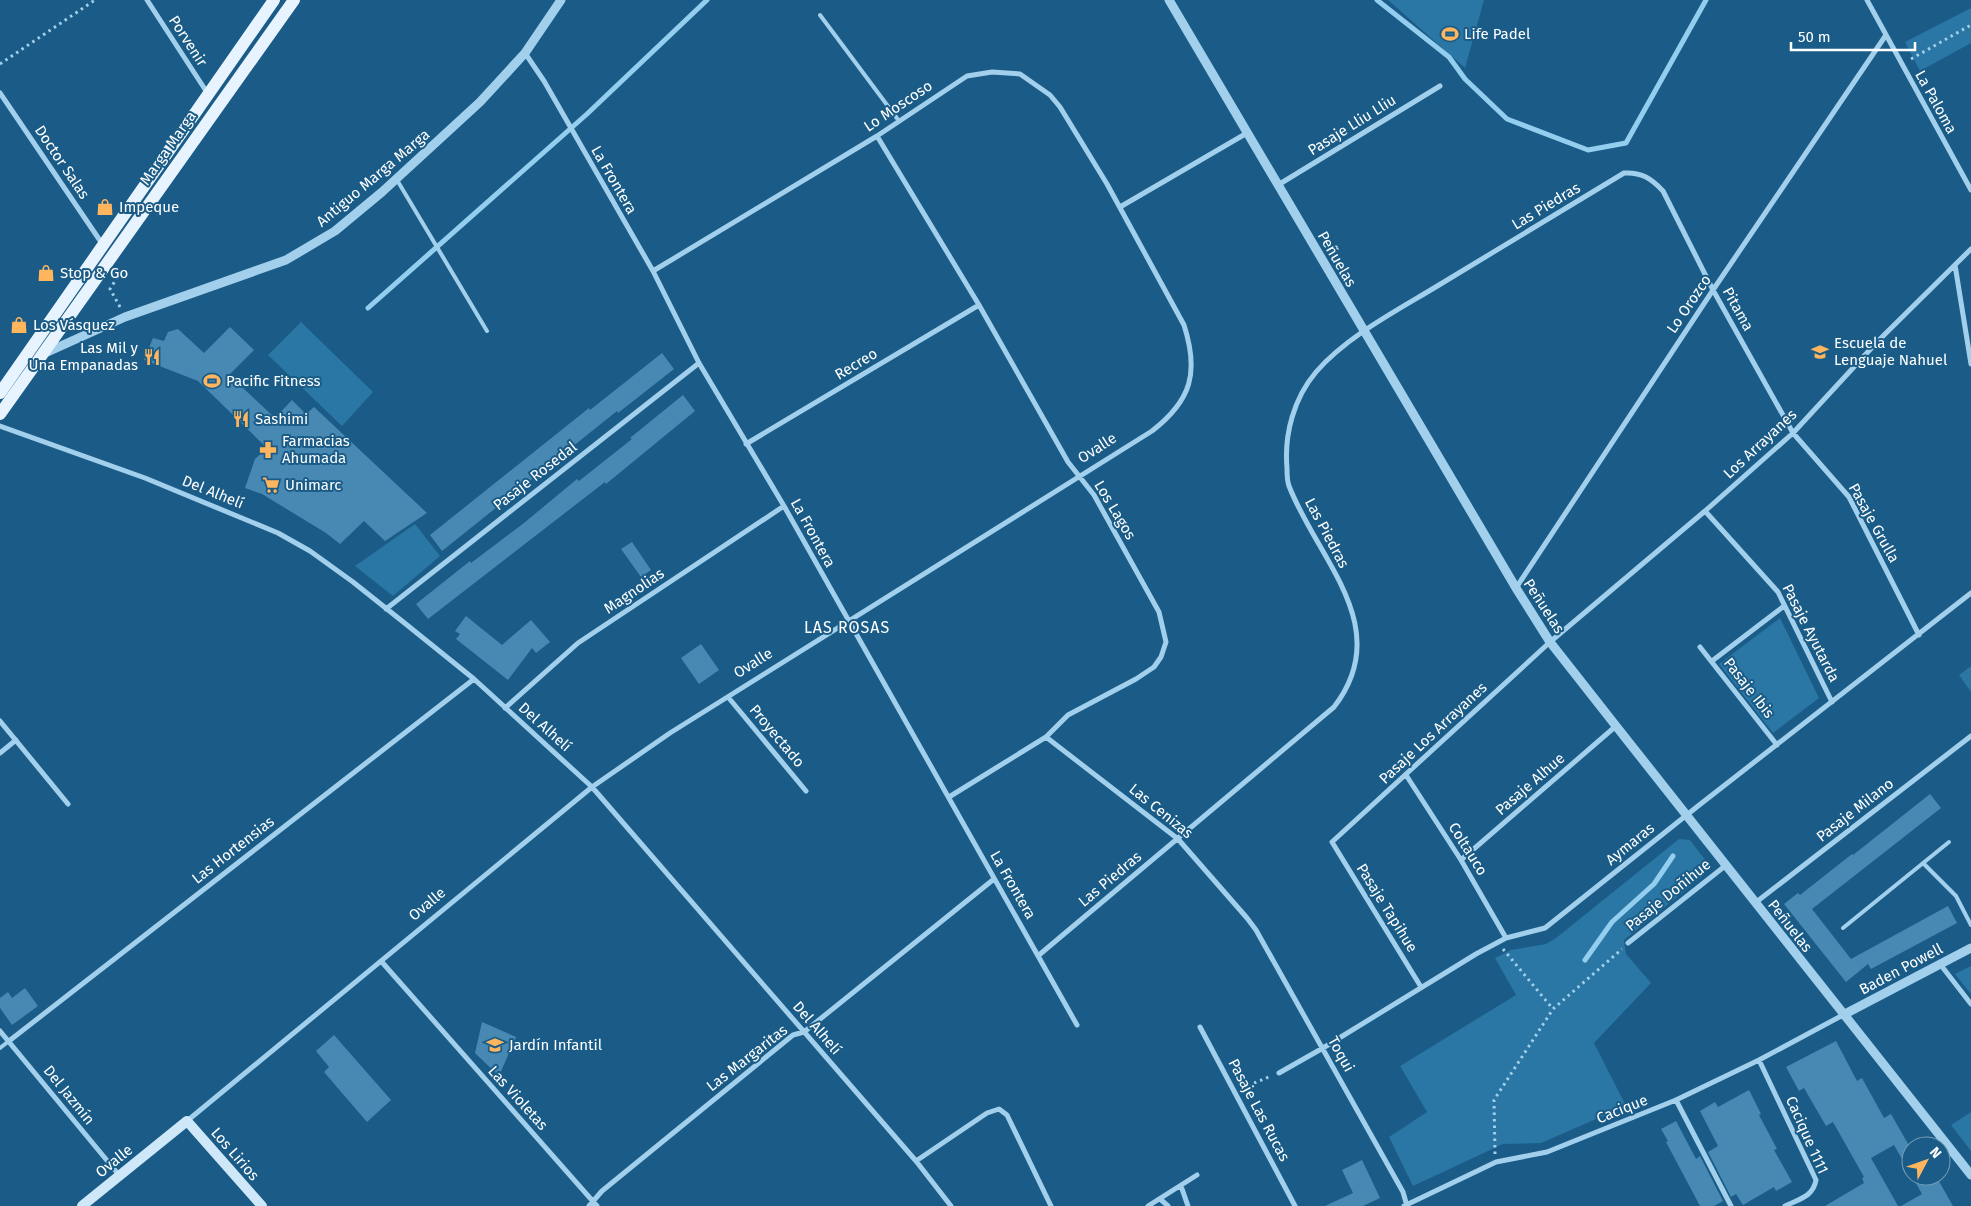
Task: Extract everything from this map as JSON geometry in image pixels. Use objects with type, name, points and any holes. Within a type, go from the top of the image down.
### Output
[{"type":"main road","name":"Marga Marga","points":[[0,392],[274,0]]},
{"type":"main road","name":"Marga Marga","points":[[0,414],[294,0]]},
{"type":"main road","name":"Ovalle","points":[[82,1206],[187,1121]]},
{"type":"main road","name":"Los Lirios","points":[[187,1121],[262,1206]]},
{"type":"street","name":"Porvenir","points":[[147,0],[209,95]]},
{"type":"street","name":"Antiguo Marga Marga","points":[[42,354],[126,317],[286,260],[334,231],[396,180],[480,102],[525,53],[561,0]]},
{"type":"street","name":"Peñuelas","points":[[1169,0],[1363,331],[1550,642],[1971,1176]]},
{"type":"street","name":"La Paloma","points":[[1867,0],[1971,190]]},
{"type":"street","name":"Lo Orozco","points":[[1516,588],[1713,290],[1886,35]]},
{"type":"street","name":"La Frontera","points":[[525,53],[544,81],[652,272],[699,363],[784,506],[1077,1025]]},
{"type":"street","name":"Lo Moscoso","points":[[652,272],[877,136],[967,76],[992,72],[1020,74],[1050,94],[1120,207]]},
{"type":"street","name":"Pasaje Lliu Lliu","points":[[1278,185],[1440,86]]},
{"type":"street","name":"Doctor Salas","points":[[0,93],[103,246]]},
{"type":"street","points":[[1120,207],[1246,133]]},
{"type":"street","name":"Los Lagos","points":[[877,136],[979,305],[1068,462],[1094,495],[1159,612],[1166,642],[1161,657],[1154,667],[1136,679],[1068,715],[1046,737],[949,797]]},
{"type":"street","name":"Las Piedras","points":[[1039,955],[1334,707],[1346,691],[1353,672],[1358,644],[1354,617],[1345,591],[1288,484],[1286,457],[1289,425],[1301,394],[1316,372],[1363,331],[1624,174],[1634,173],[1644,176]]},
{"type":"street","name":"Pitama","points":[[1644,176],[1654,181],[1662,190],[1713,290],[1793,433]]},
{"type":"street","name":"Ovalle","points":[[187,1121],[592,787],[670,733],[848,620],[1081,477],[1166,420],[1187,392],[1192,376],[1190,344],[1184,325],[1120,207]]},
{"type":"street","name":"Los Arrayanes","points":[[1550,642],[1705,511],[1793,433],[1877,342],[1971,249]]},
{"type":"street","points":[[1955,264],[1971,364]]},
{"type":"street","name":"Recreo","points":[[746,444],[979,305]]},
{"type":"street","name":"Pasaje Rosedal","points":[[386,608],[699,363]]},
{"type":"street","name":"Del Alhelí","points":[[0,426],[146,478],[278,533],[310,550],[474,679],[592,787],[916,1161],[951,1206]]},
{"type":"street","name":"Pasaje Grulla","points":[[1793,433],[1849,497],[1919,635]]},
{"type":"street","name":"Magnolias","points":[[505,708],[578,644],[784,506]]},
{"type":"street","name":"Pasaje Ayutarda","points":[[1705,511],[1778,592],[1832,702]]},
{"type":"street","name":"Aymaras","points":[[1279,1073],[1476,954],[1506,938],[1545,928],[1686,815],[1971,593]]},
{"type":"street","points":[[1712,661],[1784,606]]},
{"type":"street","name":"Pasaje Los Arrayanes","points":[[1332,842],[1550,642]]},
{"type":"street","name":"Pasaje Ibis","points":[[1700,647],[1777,745]]},
{"type":"street","name":"Las Hortensias","points":[[9,1041],[474,679]]},
{"type":"street","name":"Proyectado","points":[[728,697],[806,792]]},
{"type":"street","points":[[0,721],[68,804]]},
{"type":"street","name":"Pasaje Alhue","points":[[1461,860],[1616,726]]},
{"type":"street","name":"Pasaje Milano","points":[[1755,903],[1971,736]]},
{"type":"street","name":"Las Cenizas","points":[[1046,737],[1178,839],[1248,918]]},
{"type":"street","points":[[0,753],[16,740]]},
{"type":"street","name":"Coltauco","points":[[1406,775],[1461,860],[1506,938]]},
{"type":"street","name":"Pasaje Tapihue","points":[[1332,842],[1422,988]]},
{"type":"street","name":"Pasaje Doñihue","points":[[1628,943],[1725,866]]},
{"type":"street","name":"Las Margaritas","points":[[589,1206],[596,1204],[602,1191],[793,1035],[804,1032],[994,879]]},
{"type":"street","name":"Toqui","points":[[1248,918],[1403,1192],[1406,1205]]},
{"type":"street","name":"Baden Powell","points":[[1843,1015],[1971,948]]},
{"type":"street","name":"Las Violetas","points":[[381,961],[596,1204]]},
{"type":"street","points":[[1940,964],[1971,1004]]},
{"type":"street","name":"Cacique","points":[[1406,1205],[1496,1162],[1547,1152],[1676,1100],[1759,1060],[1843,1015]]},
{"type":"street","name":"Pasaje Las Rucas","points":[[1200,1027],[1295,1206]]},
{"type":"street","name":"Del Jazmín","points":[[0,1031],[119,1175]]},
{"type":"street","name":"Cacique 1111","points":[[1759,1060],[1816,1180],[1814,1188],[1809,1194],[1785,1206]]},
{"type":"street","points":[[1676,1100],[1731,1206]]},
{"type":"street","points":[[916,1161],[987,1112],[999,1109],[1007,1115],[1051,1206]]},
{"type":"street","points":[[1148,1206],[1197,1175]]},
{"type":"street","points":[[1181,1186],[1188,1206]]},
{"type":"street","points":[[1160,1199],[1168,1206]]},
{"type":"lane","points":[[820,15],[899,121]]},
{"type":"lane","points":[[396,180],[487,331]]},
{"type":"lane","points":[[1843,928],[1949,842]]},
{"type":"lane","points":[[1924,863],[1956,896],[1971,925]]},
{"type":"lane","points":[[0,1048],[9,1041]]},
{"type":"path","points":[[0,64],[95,0]]},
{"type":"path","points":[[1901,65],[1971,25]]},
{"type":"path","points":[[126,264],[110,289],[126,317]]},
{"type":"path","points":[[1498,943],[1553,1009]]},
{"type":"path","points":[[1496,1162],[1494,1100],[1553,1009],[1628,943]]},
{"type":"path","points":[[1235,1090],[1279,1073]]},
{"type":"shaded area","name":"Life Padel","points":[[1388,0],[1484,0],[1465,68]]},
{"type":"shaded area","points":[[1971,8],[1971,43],[1920,71],[1905,42]]},
{"type":"shaded area","points":[[301,322],[373,392],[342,426],[268,355]]},
{"type":"shaded area","points":[[415,524],[440,556],[393,596],[355,566]]},
{"type":"shaded area","points":[[1780,618],[1819,698],[1773,733],[1719,664]]},
{"type":"shaded area","points":[[1971,666],[1971,692],[1959,675]]},
{"type":"shaded area","points":[[1679,839],[1690,840],[1709,865],[1704,875],[1624,940],[1626,954],[1651,983],[1594,1043],[1626,1106],[1541,1143],[1503,1144],[1413,1186],[1389,1137],[1427,1112],[1400,1066],[1516,995],[1495,958],[1511,950],[1546,944],[1556,938]]},
{"type":"shaded area","points":[[1971,966],[1971,994],[1955,974]]},
{"type":"shaded area","points":[[1971,1112],[1971,1151],[1951,1125]]},
{"type":"building","points":[[230,327],[254,350],[229,375],[275,418],[292,400],[306,414],[314,407],[427,513],[385,541],[364,521],[340,544],[326,533],[262,494],[245,488],[255,459],[267,448],[198,381],[144,360],[153,338],[164,341],[168,332],[178,329],[204,353]]},
{"type":"building","points":[[662,353],[674,369],[618,413],[617,411],[442,551],[430,535],[589,408],[590,410]]},
{"type":"building","points":[[683,395],[695,411],[606,484],[605,482],[428,619],[416,604],[470,561],[471,563],[524,523],[577,479],[579,481]]},
{"type":"building","points":[[632,542],[651,570],[641,577],[621,549]]},
{"type":"building","points":[[466,616],[502,645],[531,620],[550,642],[536,653],[532,648],[508,680],[456,639],[460,634],[455,631]]},
{"type":"building","points":[[701,644],[719,670],[699,684],[681,658]]},
{"type":"building","points":[[1930,794],[1941,808],[1812,909],[1851,959],[1948,906],[1957,923],[1871,969],[1868,964],[1846,982],[1784,904],[1798,893],[1800,895]]},
{"type":"building","points":[[25,988],[38,1006],[12,1025],[0,1008],[0,998],[8,992],[12,998]]},
{"type":"building","name":"Jardín Infantil","points":[[482,1022],[516,1037],[499,1076],[475,1053]]},
{"type":"building","points":[[334,1035],[391,1100],[367,1122],[324,1072],[329,1067],[316,1051]]},
{"type":"building","points":[[1836,1041],[1857,1081],[1862,1078],[1884,1118],[1891,1114],[1904,1136],[1901,1136],[1901,1157],[1894,1145],[1871,1158],[1898,1206],[1825,1206],[1864,1183],[1862,1178],[1864,1177],[1833,1122],[1826,1126],[1804,1088],[1799,1091],[1786,1067]]},
{"type":"building","points":[[1749,1090],[1761,1114],[1759,1115],[1777,1149],[1774,1150],[1792,1182],[1776,1191],[1774,1187],[1743,1205],[1736,1194],[1731,1197],[1708,1152],[1718,1146],[1700,1111],[1715,1102],[1718,1107]]},
{"type":"building","points":[[1676,1121],[1696,1159],[1700,1156],[1723,1201],[1714,1206],[1700,1206],[1666,1142],[1668,1141],[1661,1129]]},
{"type":"building","points":[[1362,1160],[1380,1198],[1363,1206],[1325,1206],[1353,1193],[1342,1170]]},
{"type":"building","points":[[1918,1186],[1942,1186],[1953,1206],[1901,1206],[1922,1194]]},
{"type":"waterway","points":[[368,308],[587,114],[707,0]]},
{"type":"waterway","points":[[1377,0],[1449,57],[1465,79],[1507,119],[1588,150],[1626,143],[1706,0]]},
{"type":"waterway","points":[[1585,960],[1612,922],[1654,884],[1673,856]]},
{"type":"place","name":"Life Padel","points":[[1450,34]]},
{"type":"place","name":"Impeque","points":[[105,207]]},
{"type":"place","name":"Stop & Go","points":[[46,273]]},
{"type":"place","name":"Los Vásquez","points":[[19,325]]},
{"type":"place","name":"Escuela de Lenguaje Nahuel","points":[[1820,352]]},
{"type":"place","name":"Las Mil y Una Empanadas","points":[[152,357]]},
{"type":"place","name":"Pacific Fitness","points":[[212,381]]},
{"type":"place","name":"Sashimi","points":[[241,419]]},
{"type":"place","name":"Farmacias Ahumada","points":[[268,450]]},
{"type":"place","name":"Unimarc","points":[[271,485]]},
{"type":"place","name":"Jardín Infantil","points":[[495,1045]]},
{"type":"district","name":"LAS ROSAS","points":[[847,627]]}]
